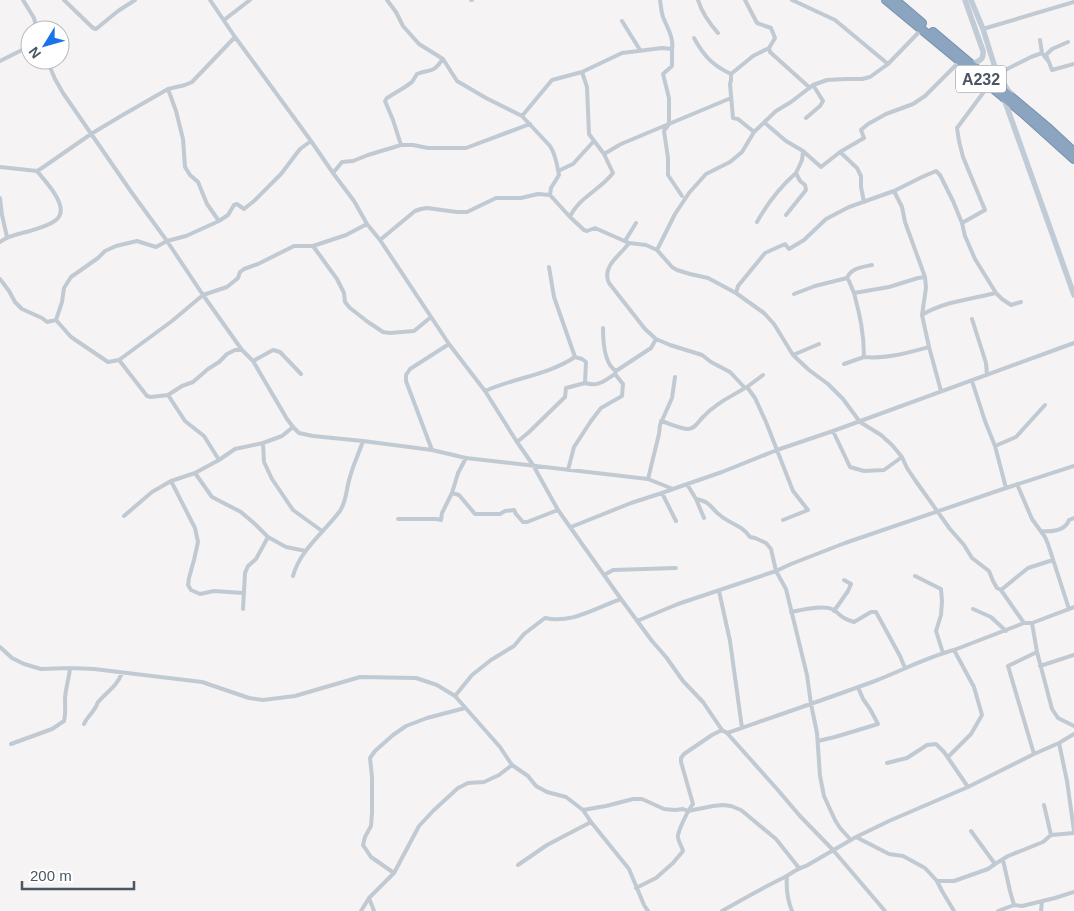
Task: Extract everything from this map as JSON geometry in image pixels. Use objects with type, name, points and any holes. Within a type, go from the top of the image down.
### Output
[{"type":"highway","name":"A232","points":[[886,0],[1003,96],[1074,159]]},
{"type":"highway","name":"A232","points":[[895,0],[1012,97],[1074,152]]},
{"type":"street","points":[[23,0],[35,20]]},
{"type":"street","points":[[64,0],[86,22],[93,28],[96,28],[135,0]]},
{"type":"street","points":[[210,0],[294,119],[312,140],[449,344],[485,391],[533,465],[558,510],[637,621],[683,681],[703,702],[722,730],[833,850],[885,911]]},
{"type":"street","points":[[224,20],[250,0]]},
{"type":"street","points":[[387,0],[403,26],[418,44],[442,59],[457,81],[522,116],[553,151],[559,175],[551,188],[550,195]]},
{"type":"street","points":[[660,0],[662,14],[673,44],[672,66],[663,74],[669,98],[669,124],[664,131],[668,158],[668,175],[682,196]]},
{"type":"street","points":[[698,0],[708,22],[718,33]]},
{"type":"street","points":[[731,74],[753,56],[769,48],[775,38],[771,28],[757,23],[744,0]]},
{"type":"street","points":[[792,0],[835,20],[888,64]]},
{"type":"street","points":[[965,0],[976,31],[996,74],[1012,97]]},
{"type":"street","points":[[971,0],[983,29],[986,52],[981,60],[972,64]]},
{"type":"street","points":[[976,31],[1074,2]]},
{"type":"street","points":[[622,21],[640,50]]},
{"type":"street","points":[[657,250],[675,214],[689,193],[706,174],[730,162],[742,152],[754,132],[776,111],[811,86],[827,80],[870,77],[888,64],[922,29]]},
{"type":"street","points":[[0,167],[36,170],[42,168],[91,134],[168,89],[192,82],[235,37]]},
{"type":"street","points":[[694,38],[711,61],[731,74]]},
{"type":"street","points":[[1040,40],[1042,53],[1049,62]]},
{"type":"street","points":[[1068,42],[1052,49],[1046,55],[1052,70],[1074,64]]},
{"type":"street","points":[[522,116],[552,80],[582,72],[622,53],[662,48],[672,49]]},
{"type":"street","points":[[769,48],[770,52],[811,86],[823,101],[806,118]]},
{"type":"street","points":[[0,61],[20,51]]},
{"type":"street","points":[[996,74],[1042,53]]},
{"type":"street","points":[[400,145],[385,101],[412,82],[417,74],[435,69],[442,59]]},
{"type":"street","points":[[765,123],[821,167],[840,152],[864,138],[860,130],[868,124],[886,114],[913,104],[925,96],[960,62]]},
{"type":"street","points":[[51,70],[55,80],[91,134],[242,350],[253,361],[293,427],[299,433],[432,450],[466,458],[648,479],[672,488]]},
{"type":"street","points":[[570,217],[577,205],[606,182],[613,173],[604,154],[589,134],[587,87],[582,72]]},
{"type":"street","points":[[731,74],[731,98],[734,118],[754,132]]},
{"type":"street","points":[[962,223],[985,210],[964,157],[957,128],[989,85]]},
{"type":"street","points":[[168,89],[183,138],[185,167],[198,182],[207,204],[219,221]]},
{"type":"street","points":[[1003,96],[1074,295]]},
{"type":"street","points":[[604,154],[621,144],[731,98]]},
{"type":"street","points":[[333,173],[342,162],[353,161],[400,145],[428,148],[466,148],[530,124]]},
{"type":"street","points":[[56,320],[64,288],[72,277],[105,251],[137,241],[156,247],[219,221],[228,215],[234,205],[237,204],[244,209],[281,174],[300,149],[312,140]]},
{"type":"street","points":[[558,171],[573,164],[594,141]]},
{"type":"street","points":[[757,222],[764,209],[796,173],[802,160],[803,151]]},
{"type":"street","points":[[840,152],[857,168],[861,176],[864,202]]},
{"type":"street","points":[[0,242],[7,237],[31,231],[59,217],[62,209],[57,196],[36,170]]},
{"type":"street","points":[[736,293],[738,286],[765,253],[785,244],[789,248],[804,240],[826,220],[849,208],[894,191],[922,176],[936,171],[940,175],[953,201],[975,259],[996,294],[1011,305],[1021,302]]},
{"type":"street","points":[[786,215],[806,190],[805,185],[800,181],[796,173]]},
{"type":"street","points":[[894,191],[902,206],[905,222],[925,278],[926,288],[922,315],[941,391]]},
{"type":"street","points":[[380,240],[421,208],[467,212],[496,198],[521,198],[538,194],[550,195],[584,230],[595,228],[627,242],[646,245],[657,250],[677,270],[708,278],[736,293],[764,313],[774,324],[793,355],[828,384],[843,399],[860,422],[881,435],[892,445],[902,457],[914,480],[950,529],[972,558],[989,571],[997,588],[1024,623]]},
{"type":"street","points":[[0,198],[7,237]]},
{"type":"street","points":[[636,223],[623,252],[609,266],[607,280],[638,321],[656,339],[702,355],[730,372],[755,398],[793,491],[808,510],[783,520]]},
{"type":"street","points":[[56,320],[71,338],[87,349],[108,362],[119,360],[172,321],[203,295],[227,287],[238,278],[240,272],[244,269],[294,246],[313,246],[346,235],[368,224]]},
{"type":"street","points":[[313,246],[338,279],[344,293],[345,302],[350,308],[382,332],[414,331],[431,317]]},
{"type":"street","points":[[847,278],[849,273],[858,268],[872,265]]},
{"type":"street","points":[[549,267],[554,297],[575,357]]},
{"type":"street","points":[[847,278],[854,293],[860,317],[864,338],[864,357]]},
{"type":"street","points":[[794,294],[815,286],[847,278]]},
{"type":"street","points":[[854,293],[925,278]]},
{"type":"street","points":[[0,279],[15,302],[22,309],[47,322],[56,320]]},
{"type":"street","points":[[922,315],[930,310],[961,301],[996,294]]},
{"type":"street","points":[[924,304],[930,310]]},
{"type":"street","points":[[972,320],[986,362],[987,375]]},
{"type":"street","points":[[568,470],[574,447],[591,421],[601,408],[622,396],[623,384],[612,369],[605,354],[603,328]]},
{"type":"street","points":[[517,442],[565,397],[566,388],[585,383],[599,384],[651,348],[656,339]]},
{"type":"street","points":[[571,527],[672,488],[860,422],[1074,343]]},
{"type":"street","points":[[432,450],[406,381],[406,375],[410,370],[449,344]]},
{"type":"street","points":[[793,355],[818,344]]},
{"type":"street","points":[[844,364],[864,357],[891,357],[929,347]]},
{"type":"street","points":[[119,360],[147,396],[151,397],[168,395],[182,386],[193,382],[227,354],[235,350],[242,350]]},
{"type":"street","points":[[253,361],[277,350],[301,374]]},
{"type":"street","points":[[575,357],[586,362],[585,383]]},
{"type":"street","points":[[485,391],[568,362],[575,357]]},
{"type":"street","points":[[661,421],[686,429],[693,428],[721,401],[746,388],[763,375]]},
{"type":"street","points":[[648,479],[661,421],[672,398],[675,377]]},
{"type":"street","points":[[972,381],[995,446],[1006,488]]},
{"type":"street","points":[[168,395],[185,421],[204,436],[219,460]]},
{"type":"street","points":[[995,446],[1016,437],[1046,405]]},
{"type":"street","points":[[124,516],[152,492],[171,480],[195,473],[235,449],[263,443],[282,436],[293,427]]},
{"type":"street","points":[[833,431],[850,467],[864,471],[884,470],[902,457]]},
{"type":"street","points":[[293,576],[306,551],[341,510],[346,497],[349,478],[363,441]]},
{"type":"street","points":[[263,443],[264,462],[272,479],[293,510],[322,531]]},
{"type":"street","points":[[398,519],[440,520],[452,493],[458,473],[466,458]]},
{"type":"street","points":[[637,621],[678,604],[776,572],[791,564],[845,543],[1074,466]]},
{"type":"street","points":[[195,473],[212,497],[240,512],[268,537],[286,547],[306,551]]},
{"type":"street","points":[[171,480],[194,528],[198,542],[189,578],[188,585],[191,590],[200,594],[214,592],[243,593]]},
{"type":"street","points":[[687,484],[704,518]]},
{"type":"street","points":[[726,733],[858,687],[1024,623],[1032,623],[1072,608],[1045,537],[1032,519],[1017,484]]},
{"type":"street","points":[[452,493],[459,495],[475,514],[500,514],[514,510],[523,522],[558,510]]},
{"type":"street","points":[[662,493],[676,521]]},
{"type":"street","points":[[696,499],[703,500],[711,505],[721,516],[746,531],[750,537],[766,543],[771,548],[776,572],[786,590],[803,656],[818,740],[820,776],[824,796],[835,820],[851,840]]},
{"type":"street","points":[[1041,531],[1049,532],[1064,528],[1069,520],[1074,518]]},
{"type":"street","points":[[243,609],[244,573],[248,566],[256,559],[268,537]]},
{"type":"street","points":[[1000,590],[1028,568],[1053,560]]},
{"type":"street","points":[[604,575],[613,570],[676,568]]},
{"type":"street","points":[[915,576],[941,589],[941,615],[936,630],[943,653]]},
{"type":"street","points":[[834,611],[851,584],[844,580]]},
{"type":"street","points":[[719,591],[730,642],[742,728]]},
{"type":"street","points":[[455,696],[472,675],[491,660],[514,646],[524,634],[545,618],[564,620],[581,616],[621,599]]},
{"type":"street","points":[[791,612],[802,609],[830,609],[847,620],[854,622],[871,612],[876,612],[900,656],[904,668]]},
{"type":"street","points":[[973,610],[991,617],[1006,631]]},
{"type":"street","points":[[1032,623],[1040,666],[1052,709],[1058,718],[1074,726]]},
{"type":"street","points":[[0,647],[12,658],[41,669],[70,668],[202,682],[249,698],[262,700],[295,696],[360,678],[416,678],[437,685],[455,696],[500,747],[512,765],[528,776],[536,786],[547,792],[566,797],[583,810],[629,869],[648,911]]},
{"type":"street","points":[[948,757],[971,734],[982,715],[974,686],[954,650]]},
{"type":"street","points":[[1034,754],[1008,666],[1037,652]]},
{"type":"street","points":[[1040,666],[1074,655]]},
{"type":"street","points":[[11,744],[52,729],[64,721],[70,668]]},
{"type":"street","points":[[84,724],[98,702],[117,683],[122,673]]},
{"type":"street","points":[[818,740],[878,724],[858,687]]},
{"type":"street","points":[[394,873],[371,857],[364,845],[365,837],[371,826],[372,813],[370,758],[375,750],[406,726],[427,718],[465,708]]},
{"type":"street","points":[[636,888],[656,878],[683,851],[678,834],[693,804],[680,762],[681,758],[684,754],[722,730]]},
{"type":"street","points":[[722,911],[856,837],[968,787],[1074,734]]},
{"type":"street","points":[[937,881],[954,881],[988,869],[1008,856],[1043,842],[1051,835],[1074,832],[1067,781],[1059,743]]},
{"type":"street","points":[[887,763],[907,758],[928,746],[936,744],[948,757],[968,787]]},
{"type":"street","points":[[362,911],[369,898],[394,873],[418,826],[446,798],[458,788],[468,783],[484,782],[499,775],[512,765]]},
{"type":"street","points":[[583,810],[633,799],[642,799],[664,809],[683,809],[688,811],[723,805],[731,806],[741,810],[776,839],[798,868]]},
{"type":"street","points":[[1044,804],[1051,835]]},
{"type":"street","points":[[518,864],[548,845],[591,822]]},
{"type":"street","points":[[971,831],[995,864]]},
{"type":"street","points":[[856,837],[889,854],[903,856],[926,868],[937,881],[954,911]]},
{"type":"street","points":[[1003,860],[1014,905]]},
{"type":"street","points":[[787,876],[786,887],[792,911]]},
{"type":"street","points":[[998,911],[1014,905],[1022,906],[1074,892]]},
{"type":"street","points":[[369,898],[374,911]]},
{"type":"street","points":[[1041,909],[1042,901]]},
{"type":"street","points":[[1035,902],[1041,909]]}]
